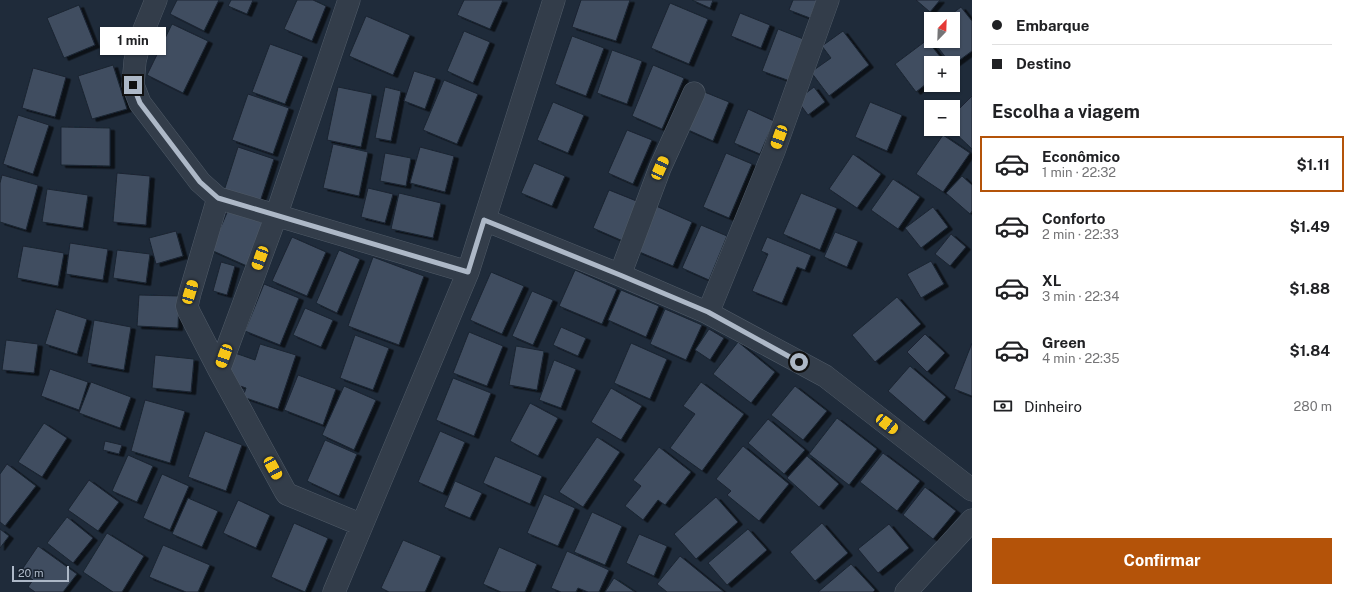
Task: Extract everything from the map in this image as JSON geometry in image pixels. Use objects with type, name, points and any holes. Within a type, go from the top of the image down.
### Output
[{"type":"street","points":[[156,0],[141,37],[135,61],[133,85],[140,103],[200,182],[218,198],[468,272]]},
{"type":"street","points":[[219,370],[276,216],[349,0]]},
{"type":"street","points":[[334,592],[468,272],[554,0]]},
{"type":"street","points":[[708,312],[774,151],[828,0]]},
{"type":"street","points":[[620,275],[660,168],[694,93]]},
{"type":"street","points":[[218,198],[187,306],[219,370],[287,494],[362,525]]},
{"type":"street","points":[[484,220],[708,312],[825,376],[972,490]]},
{"type":"street","points":[[906,592],[972,520]]},
{"type":"building","points":[[177,0],[219,0],[204,31],[170,14]]},
{"type":"building","points":[[231,0],[253,0],[247,14],[228,6]]},
{"type":"building","points":[[297,0],[313,0],[326,6],[312,41],[284,29]]},
{"type":"building","points":[[464,0],[503,0],[490,29],[457,15]]},
{"type":"building","points":[[581,0],[630,0],[616,41],[572,27]]},
{"type":"building","points":[[692,0],[713,0],[710,8]]},
{"type":"building","points":[[793,0],[817,0],[810,18],[789,10]]},
{"type":"building","points":[[916,0],[940,0],[930,12]]},
{"type":"building","points":[[670,3],[708,19],[689,64],[651,48]]},
{"type":"building","points":[[79,5],[95,45],[64,58],[47,18]]},
{"type":"building","points":[[961,7],[972,21],[972,51],[960,60],[960,56],[945,56],[938,48],[960,48],[960,12],[954,12]]},
{"type":"building","points":[[740,13],[770,25],[761,48],[731,36]]},
{"type":"building","points":[[366,16],[410,35],[393,75],[349,56]]},
{"type":"building","points":[[172,24],[208,41],[183,93],[147,75]]},
{"type":"building","points":[[778,29],[806,40],[790,81],[762,71]]},
{"type":"building","points":[[464,31],[490,42],[473,83],[447,71]]},
{"type":"building","points":[[843,31],[869,65],[829,96],[811,72],[831,58],[822,46]]},
{"type":"building","points":[[572,36],[604,48],[586,96],[555,84]]},
{"type":"building","points":[[924,42],[924,48],[933,48],[940,56],[924,56],[924,86],[916,92],[895,64]]},
{"type":"building","points":[[270,44],[303,56],[285,104],[252,92]]},
{"type":"building","points":[[612,50],[642,61],[627,104],[597,93]]},
{"type":"building","points":[[113,65],[127,109],[92,119],[78,76]]},
{"type":"building","points":[[653,65],[684,78],[662,129],[632,116]]},
{"type":"building","points":[[33,68],[66,77],[55,117],[22,108]]},
{"type":"building","points":[[414,71],[436,78],[425,109],[404,101]]},
{"type":"building","points":[[444,80],[478,94],[457,144],[423,130]]},
{"type":"building","points":[[338,87],[372,94],[361,147],[327,140]]},
{"type":"building","points":[[385,87],[401,91],[391,141],[375,138]]},
{"type":"building","points":[[814,87],[825,102],[808,115],[797,100]]},
{"type":"building","points":[[702,91],[729,102],[713,141],[686,129]]},
{"type":"building","points":[[248,94],[289,108],[273,154],[232,140]]},
{"type":"building","points":[[972,96],[972,149],[958,136],[960,136],[960,108]]},
{"type":"building","points":[[553,102],[584,115],[568,153],[537,140]]},
{"type":"building","points":[[870,102],[902,115],[887,151],[855,137]]},
{"type":"building","points":[[748,109],[774,121],[760,154],[734,143]]},
{"type":"building","points":[[18,115],[49,125],[33,174],[3,164]]},
{"type":"building","points":[[61,127],[110,128],[110,166],[61,165]]},
{"type":"building","points":[[627,130],[652,140],[633,184],[608,173]]},
{"type":"building","points":[[942,136],[970,153],[943,192],[916,174]]},
{"type":"building","points":[[333,144],[368,152],[359,196],[323,188]]},
{"type":"building","points":[[238,147],[274,159],[260,202],[224,191]]},
{"type":"building","points":[[420,147],[454,156],[445,192],[410,183]]},
{"type":"building","points":[[385,153],[411,158],[406,186],[380,181]]},
{"type":"building","points":[[726,153],[752,164],[729,218],[703,207]]},
{"type":"building","points":[[853,154],[881,174],[857,208],[829,189]]},
{"type":"building","points":[[534,163],[565,176],[552,206],[521,193]]},
{"type":"building","points":[[117,173],[150,176],[146,225],[113,222]]},
{"type":"building","points":[[2,175],[38,185],[26,230],[0,222],[0,183]]},
{"type":"building","points":[[962,176],[972,185],[972,211],[970,214],[946,193]]},
{"type":"building","points":[[893,179],[920,197],[898,229],[871,210]]},
{"type":"building","points":[[368,188],[393,194],[385,223],[361,217]]},
{"type":"building","points":[[47,189],[88,195],[83,228],[42,222]]},
{"type":"building","points":[[609,190],[639,202],[623,241],[593,228]]},
{"type":"building","points":[[399,193],[441,203],[433,238],[391,229]]},
{"type":"building","points":[[801,193],[837,208],[820,250],[783,234]]},
{"type":"building","points":[[656,206],[692,222],[673,266],[637,251]]},
{"type":"building","points":[[933,207],[948,227],[921,248],[905,228]]},
{"type":"building","points":[[229,208],[265,224],[247,266],[211,250]]},
{"type":"building","points":[[701,225],[727,236],[709,280],[682,268]]},
{"type":"building","points":[[176,231],[183,256],[156,264],[149,238]]},
{"type":"building","points":[[835,232],[858,241],[847,267],[824,257]]},
{"type":"building","points":[[951,234],[966,247],[950,266],[935,254]]},
{"type":"building","points":[[292,237],[326,252],[307,296],[272,281]]},
{"type":"building","points":[[767,237],[811,255],[805,270],[797,267],[782,303],[752,291],[768,254],[761,251]]},
{"type":"building","points":[[70,243],[108,249],[103,280],[66,274]]},
{"type":"building","points":[[23,246],[64,253],[58,286],[17,278]]},
{"type":"building","points":[[117,250],[150,254],[146,283],[113,278]]},
{"type":"building","points":[[339,250],[360,259],[337,313],[316,303]]},
{"type":"building","points":[[373,257],[424,276],[399,345],[348,326]]},
{"type":"building","points":[[931,261],[944,284],[921,298],[907,274]]},
{"type":"building","points":[[221,262],[235,266],[227,295],[213,291]]},
{"type":"building","points":[[575,270],[617,289],[602,324],[559,306]]},
{"type":"building","points":[[491,272],[524,286],[502,334],[470,320]]},
{"type":"building","points":[[264,284],[299,298],[280,345],[245,331]]},
{"type":"building","points":[[621,290],[659,306],[646,337],[608,320]]},
{"type":"building","points":[[532,291],[553,300],[533,345],[512,336]]},
{"type":"building","points":[[139,295],[179,296],[178,328],[137,326]]},
{"type":"building","points":[[897,297],[921,324],[875,362],[852,335]]},
{"type":"building","points":[[305,308],[333,320],[321,347],[293,335]]},
{"type":"building","points":[[56,309],[87,319],[77,354],[45,344]]},
{"type":"building","points":[[665,309],[702,325],[686,360],[650,344]]},
{"type":"building","points":[[94,320],[131,327],[124,370],[87,363]]},
{"type":"building","points":[[561,327],[586,338],[578,356],[553,345]]},
{"type":"building","points":[[709,329],[724,338],[710,360],[695,350]]},
{"type":"building","points":[[469,332],[503,346],[487,386],[453,373]]},
{"type":"building","points":[[925,334],[945,353],[927,372],[907,352]]},
{"type":"building","points":[[355,335],[389,348],[373,390],[340,378]]},
{"type":"building","points":[[6,340],[38,344],[34,373],[2,370]]},
{"type":"building","points":[[738,342],[775,372],[751,403],[713,374]]},
{"type":"building","points":[[631,343],[667,359],[650,399],[614,383]]},
{"type":"building","points":[[972,343],[972,396],[954,389]]},
{"type":"building","points":[[260,344],[296,355],[278,409],[243,397],[246,388],[226,381],[235,353],[255,360]]},
{"type":"building","points":[[516,346],[544,351],[537,390],[509,385]]},
{"type":"building","points":[[155,355],[194,359],[191,392],[152,388]]},
{"type":"building","points":[[554,360],[576,369],[561,408],[539,400]]},
{"type":"building","points":[[910,366],[946,397],[924,422],[888,391]]},
{"type":"building","points":[[50,369],[88,382],[79,410],[41,396]]},
{"type":"building","points":[[298,375],[336,389],[323,425],[284,410]]},
{"type":"building","points":[[453,378],[491,393],[474,436],[436,420]]},
{"type":"building","points":[[91,382],[131,397],[120,428],[79,413]]},
{"type":"building","points":[[701,382],[744,414],[702,471],[670,448],[695,414],[683,406]]},
{"type":"building","points":[[344,386],[376,400],[354,450],[322,435]]},
{"type":"building","points":[[795,386],[827,411],[803,440],[771,415]]},
{"type":"building","points":[[611,388],[642,406],[621,440],[591,422]]},
{"type":"building","points":[[145,400],[185,411],[170,463],[131,451]]},
{"type":"building","points":[[530,403],[558,418],[538,456],[510,441]]},
{"type":"building","points":[[837,418],[877,449],[849,485],[809,454]]},
{"type":"building","points":[[768,419],[805,450],[784,474],[748,443]]},
{"type":"building","points":[[44,423],[67,438],[42,477],[18,462]]},
{"type":"building","points":[[205,431],[242,445],[226,491],[188,477]]},
{"type":"building","points":[[440,431],[465,442],[443,493],[418,482]]},
{"type":"building","points":[[597,437],[620,452],[583,507],[559,492]]},
{"type":"building","points":[[325,440],[357,454],[339,496],[307,481]]},
{"type":"building","points":[[105,441],[122,445],[119,454],[103,450]]},
{"type":"building","points":[[743,446],[789,484],[759,521],[727,495],[731,491],[716,479]]},
{"type":"building","points":[[659,447],[691,472],[665,505],[658,500],[643,520],[625,506],[641,486],[633,480]]},
{"type":"building","points":[[883,453],[920,481],[897,511],[860,482]]},
{"type":"building","points":[[128,455],[153,466],[137,502],[112,491]]},
{"type":"building","points":[[495,456],[542,476],[530,504],[483,483]]},
{"type":"building","points":[[807,456],[839,484],[819,507],[787,478]]},
{"type":"building","points":[[7,464],[36,486],[5,526],[0,522],[0,474]]},
{"type":"building","points":[[162,474],[189,486],[170,530],[143,518]]},
{"type":"building","points":[[89,480],[119,502],[98,531],[68,510]]},
{"type":"building","points":[[455,481],[482,493],[470,518],[444,507]]},
{"type":"building","points":[[925,487],[956,511],[933,539],[903,515]]},
{"type":"building","points":[[544,494],[575,508],[558,546],[527,533]]},
{"type":"building","points":[[716,497],[738,522],[696,559],[674,534]]},
{"type":"building","points":[[188,498],[218,511],[202,547],[172,534]]},
{"type":"building","points":[[238,500],[270,515],[256,548],[223,533]]},
{"type":"building","points":[[592,512],[622,526],[605,565],[574,552]]},
{"type":"building","points":[[67,517],[93,538],[73,563],[47,543]]},
{"type":"building","points":[[294,523],[328,538],[305,592],[271,577]]},
{"type":"building","points":[[822,523],[848,553],[815,581],[790,552]]},
{"type":"building","points":[[889,524],[909,548],[878,573],[858,549]]},
{"type":"building","points":[[0,529],[9,536],[0,548]]},
{"type":"building","points":[[748,529],[767,550],[727,585],[708,563]]},
{"type":"building","points":[[107,533],[144,556],[122,592],[113,592],[83,572]]},
{"type":"building","points":[[639,534],[667,546],[654,576],[626,563]]},
{"type":"building","points":[[403,540],[441,556],[425,592],[389,592],[381,588]]},
{"type":"building","points":[[163,545],[210,565],[198,592],[186,592],[149,577]]},
{"type":"building","points":[[38,546],[77,574],[63,592],[35,592],[28,587],[33,580],[21,571]]},
{"type":"building","points":[[499,547],[537,564],[525,592],[501,592],[483,584]]},
{"type":"building","points":[[567,551],[609,570],[599,592],[588,592],[578,588],[576,592],[561,592],[551,588]]},
{"type":"building","points":[[680,556],[724,592],[667,592],[657,584]]},
{"type":"building","points":[[851,564],[875,590],[873,592],[818,592]]},
{"type":"building","points":[[614,578],[635,592],[605,592]]},
{"type":"route","points":[[133,85],[140,103],[200,182],[218,198],[468,272],[484,220],[708,312],[799,362]]}]
